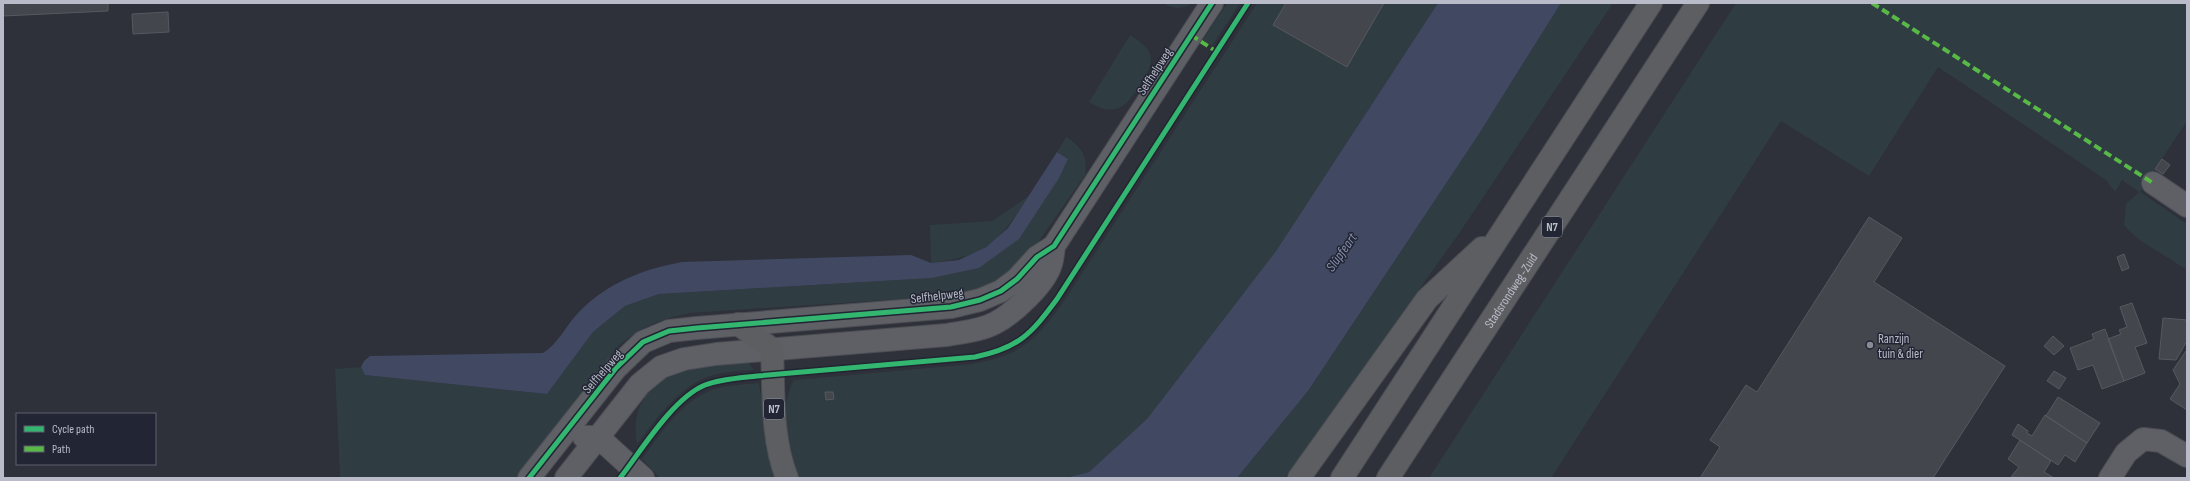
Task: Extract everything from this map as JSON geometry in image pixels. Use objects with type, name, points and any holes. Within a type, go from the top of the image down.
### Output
[{"type":"highway","points":[[1342,478],[1651,3]]},
{"type":"highway","name":"Stadsrondweg-Zuid","points":[[1388,478],[1698,3]]},
{"type":"highway","points":[[1299,478],[1427,299],[1508,224]]},
{"type":"highway","points":[[738,324],[772,349]]},
{"type":"highway","name":"N7","points":[[772,349],[775,417],[783,468],[787,478]]},
{"type":"highway","name":"N7","points":[[1394,478],[1406,451]]},
{"type":"street","name":"Selfhelpweg","points":[[574,475],[598,437],[640,384],[661,367],[684,359],[772,349],[947,335],[974,330],[994,324],[1016,310],[1033,292],[1051,265],[1054,246],[1212,3]]},
{"type":"street","points":[[2153,183],[2187,206]]},
{"type":"street","name":"Selfhelpweg","points":[[530,478],[616,368],[643,342],[669,331],[951,307],[980,300],[1001,291],[1017,278],[1037,257],[1054,246]]},
{"type":"street","points":[[574,475],[562,437],[598,437],[643,478]]},
{"type":"street","points":[[2110,478],[2126,453],[2143,439],[2161,441],[2187,456]]},
{"type":"shaded area","points":[[1163,3],[1192,3],[1185,7],[1178,8],[1170,7]]},
{"type":"shaded area","points":[[1227,3],[1240,3],[1212,46],[1203,40]]},
{"type":"shaded area","points":[[1257,3],[1438,3],[1276,251],[1147,419],[1089,472],[1064,478],[797,478],[787,442],[785,416],[789,392],[794,380],[973,364],[1004,356],[1026,344],[1036,336],[1064,301]]},
{"type":"shaded area","points":[[1561,3],[1613,3],[1460,232],[1285,478],[1237,478],[1308,391],[1477,137]]},
{"type":"shaded area","points":[[1736,3],[2187,3],[2187,121],[2140,192],[2187,224],[2187,270],[2138,239],[2124,225],[2126,204],[2139,192],[2122,180],[2115,192],[2106,180],[1938,67],[1869,176],[1781,121],[1551,478],[1429,478]]},
{"type":"shaded area","points":[[1130,35],[1145,46],[1149,52],[1151,63],[1149,69],[1135,93],[1124,105],[1112,110],[1098,107],[1089,102]]},
{"type":"shaded area","points":[[1066,137],[1080,148],[1085,157],[1085,175],[1028,257],[989,286],[959,295],[690,313],[670,318],[644,328],[619,345],[516,478],[340,478],[335,369],[361,367],[365,375],[547,394],[593,332],[625,306],[659,294],[932,278],[979,268],[1068,159],[1057,152]]},
{"type":"shaded area","points":[[1029,196],[1009,224],[990,244],[979,251],[966,256],[931,263],[930,225],[992,221]]},
{"type":"shaded area","points":[[747,360],[754,370],[728,372],[715,375],[702,379],[692,385],[674,399],[637,444],[637,416],[640,405],[654,386],[676,372],[697,365]]},
{"type":"shaded area","points":[[759,383],[776,478],[660,478],[642,459],[662,431],[686,406],[695,399],[717,388]]},
{"type":"water","name":"Slûpfeart","points":[[1438,3],[1561,3],[1477,137],[1308,391],[1237,478],[1065,478],[1089,472],[1147,419],[1276,251]]},
{"type":"water","points":[[1057,152],[1068,159],[1059,178],[1019,239],[979,268],[932,278],[659,294],[625,306],[593,332],[547,394],[365,375],[361,367],[364,361],[370,356],[543,353],[554,344],[574,317],[601,293],[640,273],[682,262],[911,255],[931,263],[959,260],[986,247],[1008,228]]},
{"type":"building","points":[[3,3],[108,3],[108,11],[3,16]]},
{"type":"building","points":[[1286,3],[1384,3],[1347,67],[1273,25]]},
{"type":"building","points":[[168,12],[169,32],[133,34],[132,14]]},
{"type":"building","points":[[2162,159],[2170,165],[2163,174],[2155,169]]},
{"type":"building","points":[[1869,217],[1902,238],[1874,282],[2005,366],[1933,478],[1700,478],[1720,447],[1710,440],[1746,385],[1757,392]]},
{"type":"building","points":[[2124,254],[2129,268],[2122,271],[2117,257]]},
{"type":"building","points":[[2132,303],[2147,343],[2135,347],[2145,373],[2124,381],[2108,339],[2121,334],[2119,330],[2127,327],[2120,307]]},
{"type":"building","points":[[2163,318],[2187,320],[2187,341],[2176,360],[2159,359]]},
{"type":"building","points":[[2105,329],[2124,381],[2102,389],[2093,365],[2078,370],[2070,348],[2094,339],[2092,334]]},
{"type":"building","points":[[2053,336],[2064,346],[2054,355],[2044,346]]},
{"type":"building","points":[[2186,351],[2187,410],[2170,399],[2180,384],[2173,370]]},
{"type":"building","points":[[2054,371],[2066,378],[2059,389],[2047,381]]},
{"type":"building","points":[[825,392],[833,392],[834,399],[826,400]]},
{"type":"building","points":[[2058,397],[2100,423],[2087,443],[2046,416]]},
{"type":"building","points":[[2045,415],[2087,443],[2075,462],[2065,455],[2058,465],[2012,435],[2018,424],[2032,436]]},
{"type":"building","points":[[2020,440],[2051,461],[2044,472],[2054,478],[2011,477],[2019,467],[2008,459]]},
{"type":"marked path","points":[[1872,3],[2153,183]]},
{"type":"marked path","points":[[1191,35],[1217,52]]},
{"type":"cycle path","points":[[529,478],[616,368],[643,342],[669,331],[951,307],[980,300],[1001,291],[1017,279],[1037,257],[1054,246],[1212,3]]},
{"type":"cycle path","points":[[620,478],[658,426],[681,401],[705,385],[724,380],[757,376],[975,357],[1003,349],[1023,338],[1039,322],[1057,299],[1248,3]]},
{"type":"place","name":"Ranzijn tuin & dier","points":[[1870,345]]}]
